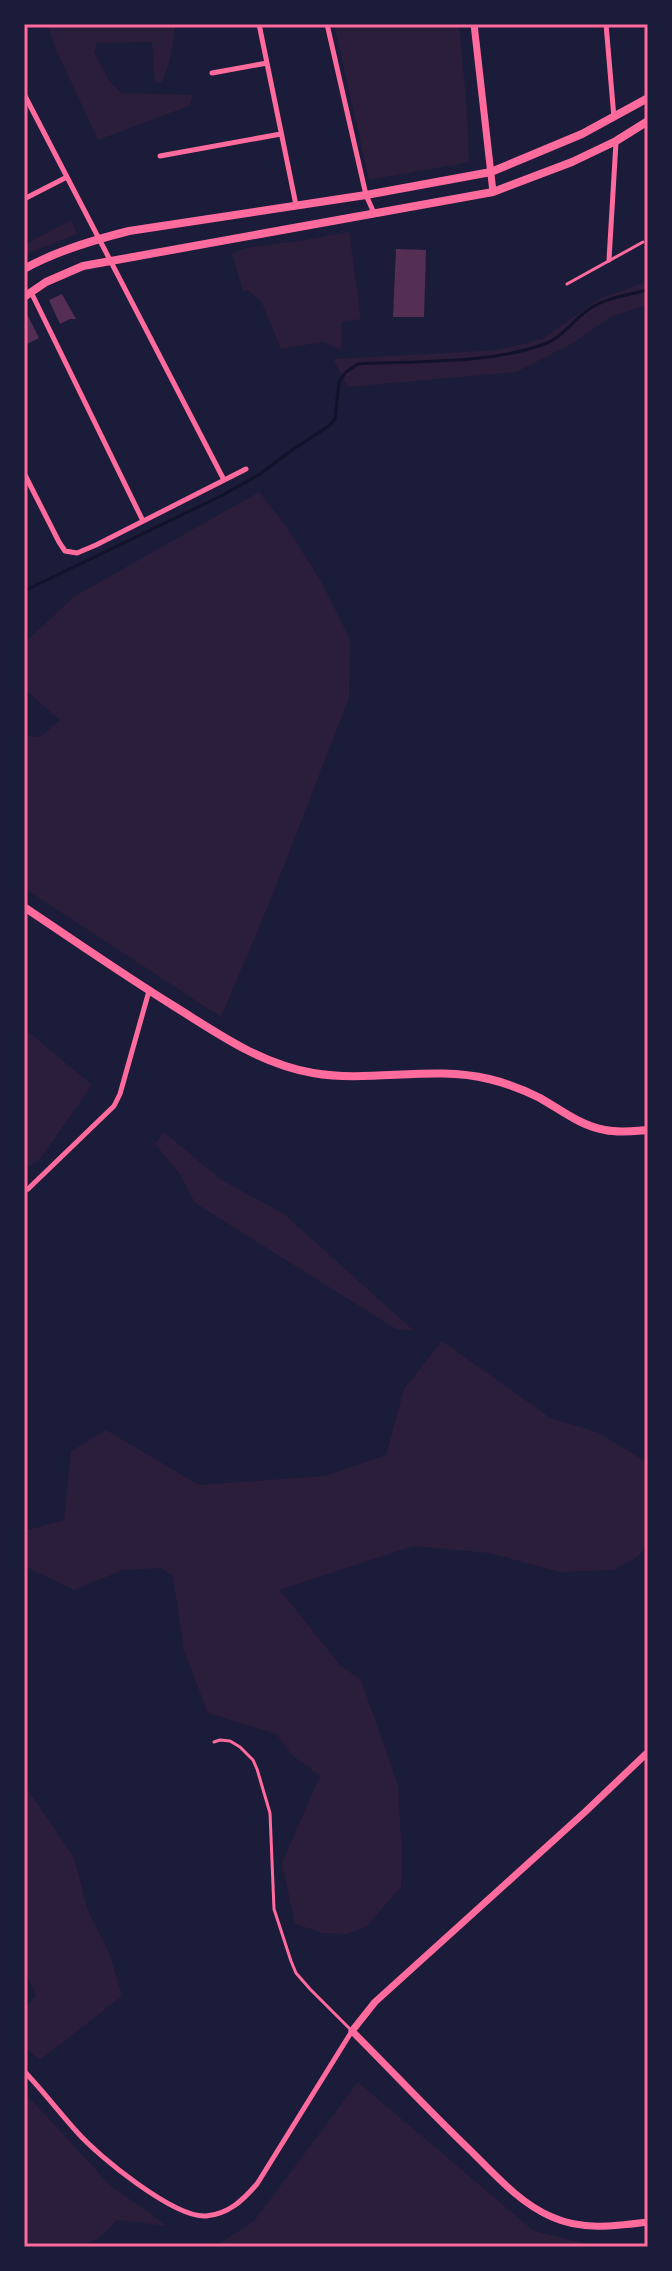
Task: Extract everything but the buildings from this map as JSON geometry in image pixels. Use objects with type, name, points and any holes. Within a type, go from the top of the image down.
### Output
[{"type":"main road","points":[[24,269],[98,239],[161,225],[366,195],[491,172],[552,148],[648,98]]},
{"type":"main road","points":[[28,295],[46,282],[83,266],[493,192],[572,162],[616,141],[648,121]]},
{"type":"main road","points":[[24,907],[149,991],[257,1057],[289,1068],[355,1077],[446,1074],[484,1078],[538,1097],[592,1127],[607,1131],[648,1130]]},
{"type":"street","points":[[259,24],[296,205]]},
{"type":"street","points":[[327,24],[366,195],[375,214]]},
{"type":"street","points":[[474,24],[493,192]]},
{"type":"street","points":[[606,24],[614,118]]},
{"type":"street","points":[[212,73],[267,63]]},
{"type":"street","points":[[24,94],[27,108],[111,260],[224,480]]},
{"type":"street","points":[[160,156],[281,134]]},
{"type":"street","points":[[609,260],[616,141]]},
{"type":"street","points":[[24,199],[67,177]]},
{"type":"street","points":[[28,295],[143,521]]},
{"type":"street","points":[[24,473],[59,542],[65,551],[77,553],[246,469]]},
{"type":"street","points":[[28,1189],[114,1106],[149,991]]},
{"type":"street","points":[[24,2071],[80,2135],[109,2162],[166,2203],[204,2216],[229,2210],[257,2184],[352,2031],[375,2002],[648,1752]]},
{"type":"street","points":[[352,2031],[497,2177],[534,2207],[552,2218],[588,2226],[648,2222]]},
{"type":"lane","points":[[567,284],[643,242]]},
{"type":"lane","points":[[214,1742],[230,1741],[253,1760],[270,1813],[274,1909],[291,1961],[296,1973],[352,2031]]},
{"type":"shaded area","points":[[47,24],[176,24],[170,60],[162,82],[155,82],[152,42],[97,43],[94,52],[109,81],[122,93],[193,95],[189,106],[98,140]]},
{"type":"shaded area","points":[[334,24],[459,24],[469,162],[369,180]]},
{"type":"shaded area","points":[[71,220],[77,234],[24,256],[24,245]]},
{"type":"shaded area","points":[[349,232],[361,319],[342,322],[341,350],[323,342],[281,349],[261,301],[248,290],[243,291],[232,254],[246,248]]},
{"type":"shaded area","points":[[648,281],[648,305],[612,316],[575,342],[516,372],[348,387],[333,359],[499,350],[542,339],[599,299]]},
{"type":"shaded area","points":[[259,492],[285,525],[321,581],[350,639],[349,698],[269,904],[221,1017],[24,888],[24,736],[40,737],[60,720],[24,689],[24,643],[75,596]]},
{"type":"shaded area","points":[[24,1028],[92,1085],[40,1159],[24,1170]]},
{"type":"shaded area","points":[[164,1132],[220,1179],[284,1214],[414,1331],[396,1329],[195,1203],[180,1174],[155,1144]]},
{"type":"shaded area","points":[[442,1341],[552,1419],[597,1432],[648,1463],[648,1544],[637,1557],[614,1570],[560,1572],[489,1553],[413,1546],[280,1590],[340,1665],[361,1680],[398,1785],[401,1887],[367,1926],[347,1934],[323,1933],[295,1924],[282,1863],[320,1776],[293,1756],[276,1734],[208,1713],[184,1651],[173,1576],[161,1568],[123,1570],[74,1590],[24,1566],[24,1531],[64,1520],[71,1451],[106,1430],[199,1485],[325,1476],[386,1455],[404,1389]]},
{"type":"shaded area","points":[[24,1784],[74,1858],[88,1911],[110,1955],[122,1996],[40,2060],[24,2047],[24,2010],[36,1995],[24,1970]]},
{"type":"shaded area","points":[[358,2082],[534,2231],[601,2247],[214,2247],[254,2221]]},
{"type":"shaded area","points":[[24,2092],[110,2185],[167,2226],[117,2220],[98,2239],[77,2247],[24,2247]]},
{"type":"waterway","points":[[24,591],[260,474],[329,426],[335,419],[339,382],[346,372],[358,364],[479,358],[526,350],[552,340],[599,303],[648,290]]}]
